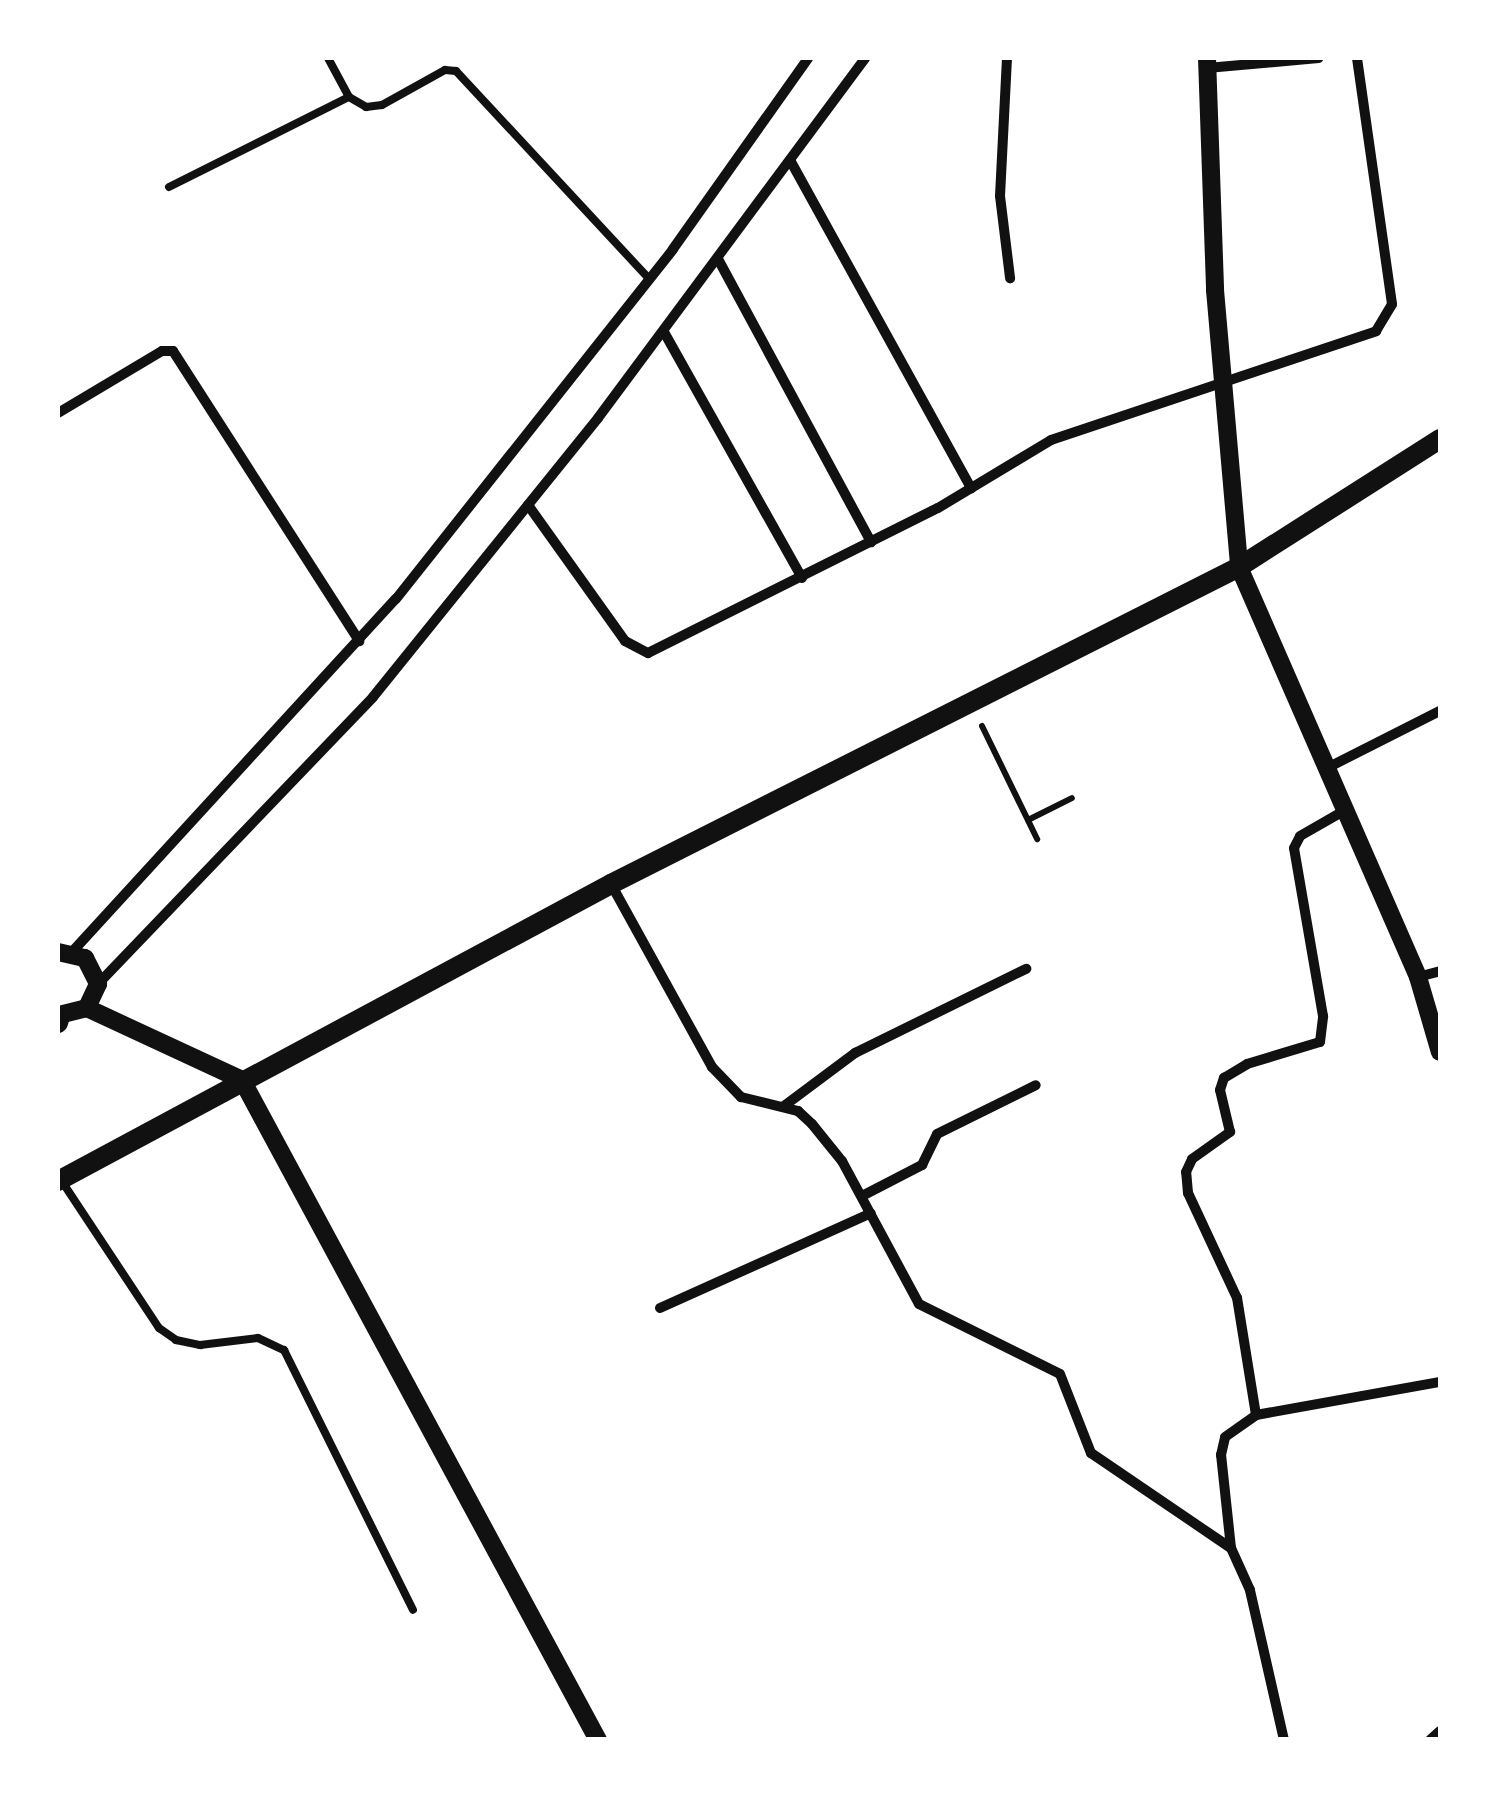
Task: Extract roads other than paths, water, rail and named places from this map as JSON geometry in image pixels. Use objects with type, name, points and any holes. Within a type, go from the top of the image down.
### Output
[{"type":"main road","points":[[59,1180],[611,884],[1239,567],[1440,439]]},
{"type":"street","points":[[98,984],[90,963],[65,952],[358,641],[649,280],[808,58]]},
{"type":"street","points":[[87,1008],[98,984],[373,697],[664,332],[865,58]]},
{"type":"street","points":[[1006,58],[1000,196],[1010,278]]},
{"type":"street","points":[[1319,58],[1207,63],[1239,567],[1323,770],[1418,977],[1440,1052]]},
{"type":"street","points":[[528,505],[639,652],[802,578],[1098,419],[1226,386],[1368,335],[1391,314],[1357,58]]},
{"type":"street","points":[[790,160],[971,488]]},
{"type":"street","points":[[718,260],[871,542]]},
{"type":"street","points":[[664,332],[802,578]]},
{"type":"street","points":[[58,413],[162,351],[173,350],[358,641]]},
{"type":"street","points":[[1323,770],[1440,712]]},
{"type":"street","points":[[1256,1414],[1237,1298],[1188,1193],[1186,1172],[1192,1159],[1230,1132],[1220,1090],[1224,1078],[1247,1064],[1320,1042],[1323,1016],[1294,848],[1300,836],[1342,812]]},
{"type":"street","points":[[611,884],[712,1068],[742,1097],[784,1106],[812,1124],[862,1196],[926,1311],[1060,1374],[1091,1453],[1230,1548]]},
{"type":"street","points":[[784,1106],[855,1052],[1026,969]]},
{"type":"street","points":[[1418,977],[1440,971]]},
{"type":"street","points":[[58,1018],[87,1008],[242,1080],[598,1740]]},
{"type":"street","points":[[862,1196],[922,1165],[937,1134],[1036,1085]]},
{"type":"street","points":[[660,1308],[871,1213]]},
{"type":"street","points":[[1284,1740],[1250,1590],[1230,1548],[1221,1455],[1236,1423],[1256,1414],[1440,1382]]},
{"type":"street","points":[[1430,1740],[1440,1731]]},
{"type":"lane","points":[[328,58],[348,97],[374,108],[445,70],[456,71],[649,280]]},
{"type":"lane","points":[[168,187],[348,97]]},
{"type":"lane","points":[[59,1180],[159,1328],[188,1342],[258,1338],[284,1350],[413,1610]]}]
